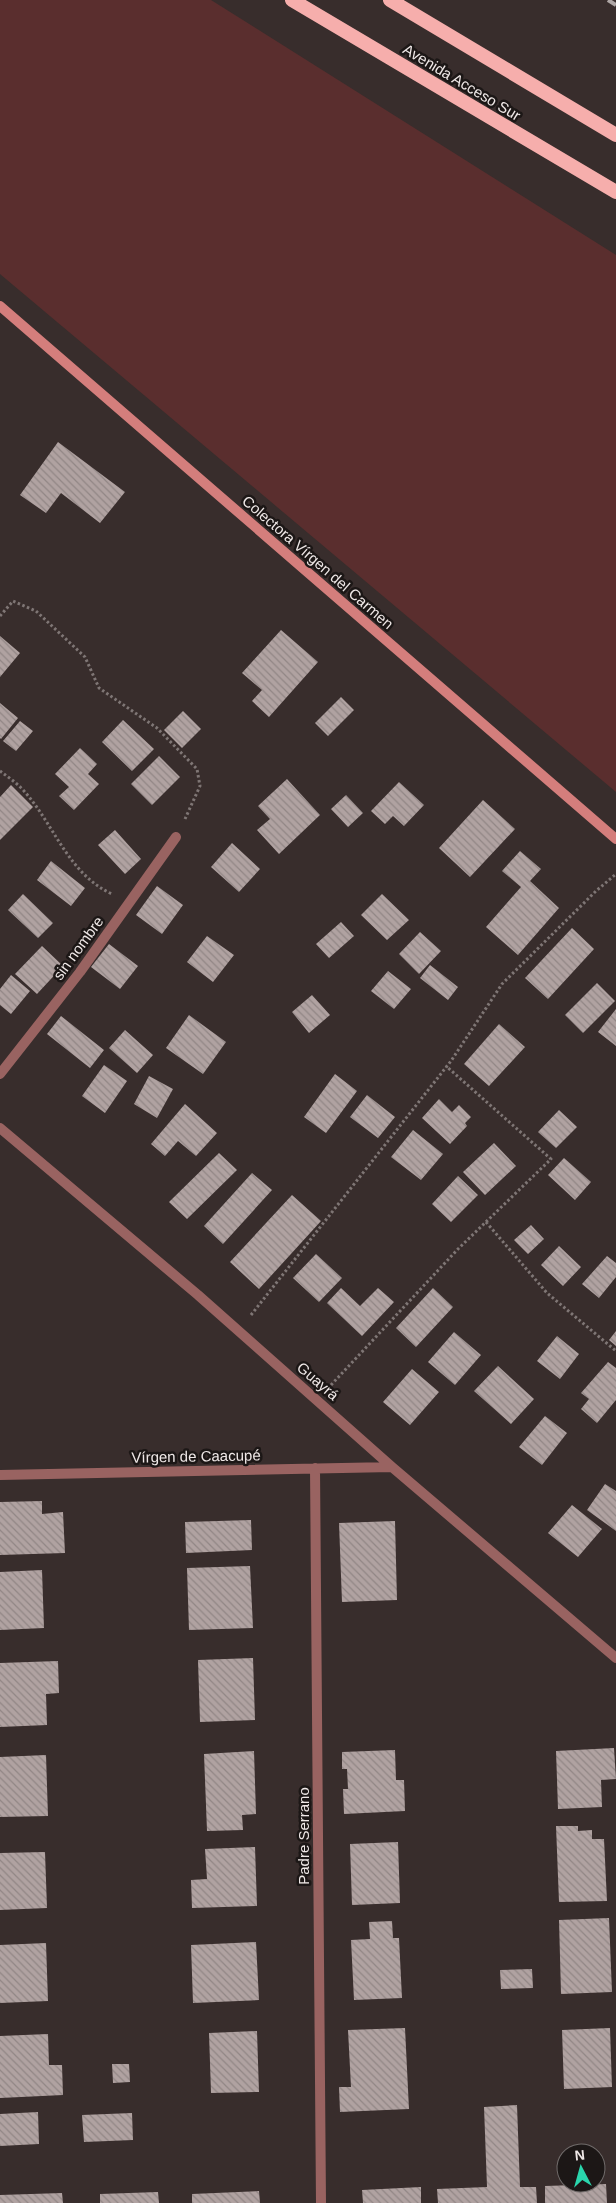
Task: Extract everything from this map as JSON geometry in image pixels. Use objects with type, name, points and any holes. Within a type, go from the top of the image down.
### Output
[{"type":"highway","name":"Avenida Acceso Sur","points":[[292,0],[616,192]]},
{"type":"highway","points":[[390,0],[616,135]]},
{"type":"main road","name":"Colectora Vírgen del Carmen","points":[[0,306],[616,839]]},
{"type":"street","name":"sin nombre","points":[[0,1074],[80,972],[176,837]]},
{"type":"street","name":"Guayrá","points":[[0,1128],[616,1658]]},
{"type":"street","name":"Vírgen de Caacupé","points":[[0,1475],[392,1467]]},
{"type":"street","name":"Padre Serrano","points":[[315,1468],[321,2203]]},
{"type":"path","points":[[0,616],[14,601],[36,611],[85,657],[99,688],[157,728],[197,769],[200,786],[176,837]]},
{"type":"path","points":[[0,771],[24,791],[78,869],[104,890],[130,902]]},
{"type":"path","points":[[239,1332],[446,1066],[502,984],[596,891],[616,874]]},
{"type":"path","points":[[316,1400],[458,1249],[551,1159],[446,1066]]},
{"type":"path","points":[[486,1222],[547,1293],[616,1351]]},
{"type":"shaded area","points":[[0,0],[211,0],[616,255],[616,792],[0,274]]},
{"type":"building","points":[[58,442],[125,492],[100,523],[61,493],[46,513],[20,495]]},
{"type":"building","points":[[281,630],[318,662],[269,717],[252,701],[262,690],[242,673]]},
{"type":"building","points":[[0,636],[20,653],[0,677]]},
{"type":"building","points":[[341,697],[354,710],[328,736],[315,723]]},
{"type":"building","points":[[0,703],[18,718],[1,739],[0,738]]},
{"type":"building","points":[[183,711],[201,729],[182,748],[164,730]]},
{"type":"building","points":[[123,720],[154,749],[132,771],[102,742]]},
{"type":"building","points":[[20,721],[33,731],[16,751],[3,741]]},
{"type":"building","points":[[80,748],[97,764],[88,774],[99,784],[74,810],[59,796],[69,787],[55,774]]},
{"type":"building","points":[[159,756],[180,777],[152,805],[131,784]]},
{"type":"building","points":[[287,779],[320,815],[279,854],[257,830],[270,819],[258,806]]},
{"type":"building","points":[[399,782],[424,805],[404,826],[393,816],[385,824],[371,811]]},
{"type":"building","points":[[11,785],[33,807],[0,840],[0,797]]},
{"type":"building","points":[[346,795],[363,813],[348,827],[331,809]]},
{"type":"building","points":[[483,800],[515,829],[470,877],[439,848]]},
{"type":"building","points":[[115,830],[141,859],[125,874],[98,845]]},
{"type":"building","points":[[232,843],[260,869],[239,892],[211,867]]},
{"type":"building","points":[[520,851],[541,869],[530,881],[559,908],[518,955],[486,927],[521,887],[502,871]]},
{"type":"building","points":[[51,861],[85,888],[71,906],[37,880]]},
{"type":"building","points":[[157,886],[183,905],[162,934],[136,915]]},
{"type":"building","points":[[23,894],[53,923],[38,938],[8,910]]},
{"type":"building","points":[[382,894],[409,920],[387,940],[361,915]]},
{"type":"building","points":[[341,922],[354,936],[329,958],[316,944]]},
{"type":"building","points":[[572,928],[594,949],[548,999],[525,978]]},
{"type":"building","points":[[420,932],[441,951],[419,974],[399,954]]},
{"type":"building","points":[[207,936],[234,955],[213,982],[187,962]]},
{"type":"building","points":[[109,944],[138,966],[120,989],[91,967]]},
{"type":"building","points":[[42,946],[63,966],[37,994],[15,974]]},
{"type":"building","points":[[430,965],[458,987],[448,1000],[420,978]]},
{"type":"building","points":[[388,971],[411,989],[394,1009],[371,991]]},
{"type":"building","points":[[11,975],[30,991],[11,1014],[0,1005],[0,989]]},
{"type":"building","points":[[597,983],[615,1001],[583,1033],[565,1015]]},
{"type":"building","points":[[312,995],[330,1015],[309,1033],[292,1012]]},
{"type":"building","points":[[616,1009],[616,1046],[598,1032]]},
{"type":"building","points":[[189,1015],[226,1042],[203,1074],[166,1048]]},
{"type":"building","points":[[61,1016],[104,1050],[90,1068],[47,1034]]},
{"type":"building","points":[[499,1024],[525,1047],[489,1086],[464,1064]]},
{"type":"building","points":[[125,1030],[153,1055],[137,1073],[109,1048]]},
{"type":"building","points":[[104,1065],[127,1081],[105,1113],[82,1096]]},
{"type":"building","points":[[335,1074],[357,1091],[326,1133],[304,1117]]},
{"type":"building","points":[[149,1076],[173,1089],[157,1118],[134,1104]]},
{"type":"building","points":[[367,1095],[395,1117],[378,1138],[350,1117]]},
{"type":"building","points":[[439,1099],[452,1112],[459,1105],[471,1117],[465,1123],[467,1126],[450,1144],[422,1118]]},
{"type":"building","points":[[185,1104],[217,1133],[196,1156],[178,1141],[165,1156],[151,1144]]},
{"type":"building","points":[[559,1110],[577,1127],[556,1148],[538,1132]]},
{"type":"building","points":[[413,1130],[443,1154],[421,1180],[391,1157]]},
{"type":"building","points":[[494,1143],[516,1166],[485,1195],[463,1172]]},
{"type":"building","points":[[219,1153],[237,1170],[187,1219],[169,1202]]},
{"type":"building","points":[[564,1158],[591,1182],[575,1200],[548,1175]]},
{"type":"building","points":[[252,1173],[272,1190],[223,1244],[204,1226]]},
{"type":"building","points":[[458,1176],[478,1195],[451,1222],[432,1204]]},
{"type":"building","points":[[292,1195],[321,1221],[259,1289],[230,1262]]},
{"type":"building","points":[[531,1225],[544,1239],[528,1254],[514,1240]]},
{"type":"building","points":[[559,1246],[581,1267],[563,1286],[541,1265]]},
{"type":"building","points":[[316,1254],[342,1278],[319,1302],[293,1278]]},
{"type":"building","points":[[607,1256],[616,1263],[616,1277],[599,1298],[582,1284]]},
{"type":"building","points":[[341,1288],[360,1306],[378,1288],[394,1302],[362,1336],[327,1303]]},
{"type":"building","points":[[433,1288],[453,1307],[416,1347],[396,1328]]},
{"type":"building","points":[[616,1331],[616,1346],[609,1340]]},
{"type":"building","points":[[454,1332],[481,1355],[455,1385],[428,1362]]},
{"type":"building","points":[[557,1336],[579,1354],[560,1379],[537,1361]]},
{"type":"building","points":[[608,1362],[616,1368],[616,1400],[597,1423],[581,1409],[589,1399],[581,1393]]},
{"type":"building","points":[[498,1366],[534,1399],[511,1424],[474,1391]]},
{"type":"building","points":[[412,1369],[439,1392],[410,1425],[383,1402]]},
{"type":"building","points":[[545,1416],[567,1433],[542,1465],[519,1447]]},
{"type":"building","points":[[605,1484],[616,1491],[616,1531],[587,1510]]},
{"type":"building","points":[[42,1501],[42,1514],[63,1512],[65,1553],[0,1555],[0,1502]]},
{"type":"building","points":[[572,1505],[602,1529],[578,1557],[548,1533]]},
{"type":"building","points":[[251,1520],[252,1550],[186,1553],[185,1522]]},
{"type":"building","points":[[395,1521],[397,1600],[342,1602],[339,1523]]},
{"type":"building","points":[[250,1566],[253,1628],[189,1630],[187,1568]]},
{"type":"building","points":[[42,1570],[44,1628],[0,1630],[0,1572]]},
{"type":"building","points":[[253,1658],[255,1720],[200,1722],[198,1660]]},
{"type":"building","points":[[58,1661],[59,1693],[46,1694],[47,1725],[0,1727],[0,1663]]},
{"type":"building","points":[[614,1748],[616,1779],[601,1780],[602,1807],[558,1809],[556,1751]]},
{"type":"building","points":[[395,1750],[396,1780],[404,1780],[405,1811],[344,1814],[343,1789],[348,1789],[347,1769],[342,1769],[342,1752]]},
{"type":"building","points":[[254,1751],[256,1814],[242,1815],[243,1830],[207,1831],[204,1754]]},
{"type":"building","points":[[46,1755],[48,1816],[0,1817],[0,1757]]},
{"type":"building","points":[[556,1826],[578,1826],[578,1831],[592,1830],[592,1839],[604,1839],[607,1901],[559,1902]]},
{"type":"building","points":[[398,1842],[400,1903],[352,1905],[350,1844]]},
{"type":"building","points":[[255,1847],[257,1906],[192,1908],[191,1880],[207,1879],[205,1849]]},
{"type":"building","points":[[45,1852],[47,1908],[0,1910],[0,1853]]},
{"type":"building","points":[[609,1918],[612,1992],[561,1994],[559,1920]]},
{"type":"building","points":[[392,1921],[393,1938],[399,1938],[402,1998],[354,2000],[351,1940],[370,1939],[369,1922]]},
{"type":"building","points":[[256,1942],[259,2000],[193,2003],[191,1945]]},
{"type":"building","points":[[46,1943],[48,2001],[0,2003],[0,1945]]},
{"type":"building","points":[[532,1969],[533,1988],[501,1989],[500,1970]]},
{"type":"building","points":[[405,2028],[409,2109],[340,2112],[339,2087],[351,2087],[348,2030]]},
{"type":"building","points":[[610,2028],[612,2087],[564,2089],[562,2030]]},
{"type":"building","points":[[257,2031],[259,2092],[211,2093],[209,2033]]},
{"type":"building","points":[[48,2034],[49,2065],[62,2065],[63,2095],[0,2098],[0,2036]]},
{"type":"building","points":[[112,2064],[129,2064],[130,2082],[113,2083]]},
{"type":"building","points":[[517,2105],[520,2187],[536,2187],[537,2203],[438,2203],[437,2189],[487,2187],[484,2107]]},
{"type":"building","points":[[38,2112],[39,2144],[0,2146],[0,2114]]},
{"type":"building","points":[[132,2113],[133,2140],[84,2142],[82,2115]]},
{"type":"building","points":[[606,2184],[607,2203],[545,2203],[545,2186],[556,2186],[556,2193],[606,2193]]},
{"type":"building","points":[[421,2187],[421,2203],[363,2203],[362,2190]]},
{"type":"building","points":[[259,2191],[260,2203],[192,2203],[192,2194]]},
{"type":"building","points":[[158,2192],[159,2203],[100,2203],[100,2194]]},
{"type":"building","points":[[62,2193],[63,2203],[0,2203],[0,2195]]},
{"type":"railway","points":[[608,0],[616,5]]}]
